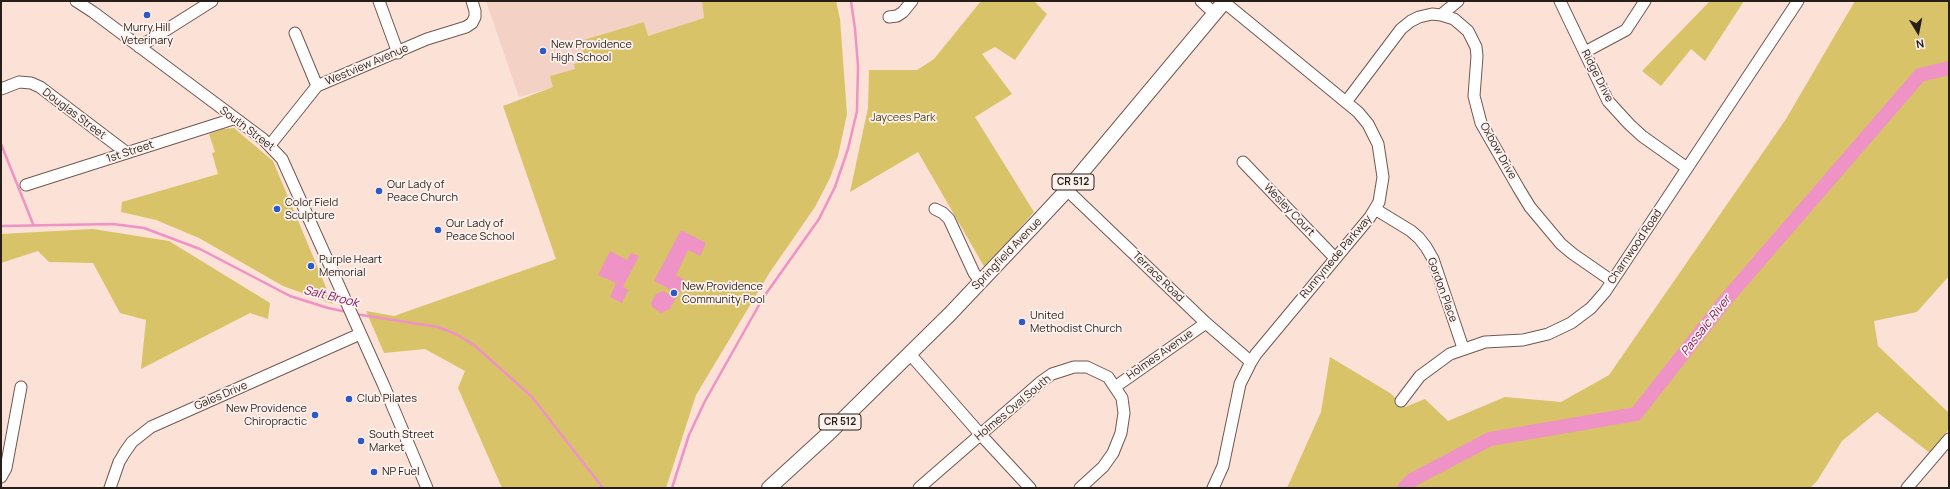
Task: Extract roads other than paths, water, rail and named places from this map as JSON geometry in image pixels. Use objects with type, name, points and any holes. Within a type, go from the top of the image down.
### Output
[{"type":"main road","name":"Springfield Avenue","points":[[769,488],[828,434],[980,282],[1066,190],[1225,1]]},
{"type":"street","name":"South Street","points":[[76,1],[270,145],[282,159],[427,488]]},
{"type":"street","points":[[139,47],[212,1]]},
{"type":"street","points":[[379,1],[398,53]]},
{"type":"street","name":"Westview Avenue","points":[[270,145],[317,86],[398,53],[427,39],[466,27],[472,23],[475,18],[476,11],[472,1]]},
{"type":"street","points":[[889,17],[897,16],[903,12],[912,1]]},
{"type":"street","points":[[1201,1],[1214,14]]},
{"type":"street","name":"Runnymede Parkway","points":[[1213,488],[1223,466],[1240,384],[1251,362],[1375,209],[1379,202],[1383,177],[1378,144],[1368,124],[1346,102],[1225,1]]},
{"type":"street","points":[[1441,15],[1458,1]]},
{"type":"street","name":"Ridge Drive","points":[[1560,1],[1608,101],[1642,136],[1687,168]]},
{"type":"street","points":[[1585,52],[1626,30],[1645,1]]},
{"type":"street","name":"Charnwood Road","points":[[1401,401],[1414,383],[1429,367],[1450,354],[1463,348],[1485,342],[1536,338],[1560,329],[1591,308],[1612,281],[1796,2]]},
{"type":"street","name":"Oxbow Drive","points":[[1346,102],[1404,26],[1419,17],[1428,15],[1441,15],[1454,19],[1462,25],[1473,39],[1477,56],[1474,86],[1478,114],[1530,207],[1565,247],[1612,281]]},
{"type":"street","points":[[295,33],[317,86]]},
{"type":"street","name":"Douglas Street","points":[[1,89],[19,82],[31,83],[40,88],[127,153]]},
{"type":"street","name":"1st Street","points":[[26,185],[233,119]]},
{"type":"street","name":"Wesley Court","points":[[1244,162],[1335,258]]},
{"type":"street","name":"Terrace Road","points":[[1066,190],[1206,323],[1251,362]]},
{"type":"street","points":[[935,209],[943,213],[949,219],[974,273],[980,282]]},
{"type":"street","name":"Gordon Place","points":[[1375,209],[1412,231],[1420,238],[1426,247],[1433,259],[1463,348]]},
{"type":"street","name":"Holmes Avenue","points":[[1116,386],[1206,323]]},
{"type":"street","name":"Gales Drive","points":[[110,488],[119,462],[125,452],[132,442],[151,428],[359,331]]},
{"type":"street","points":[[909,353],[1030,488]]},
{"type":"street","name":"Holmes Oval South","points":[[919,488],[1042,381],[1060,370],[1068,368],[1091,369],[1108,377],[1116,386]]},
{"type":"street","points":[[1080,488],[1103,467],[1119,440],[1124,413],[1122,398],[1116,386]]},
{"type":"street","points":[[1,477],[6,468],[21,387]]},
{"type":"street","points":[[1907,488],[1949,439]]},
{"type":"waterway","points":[[672,488],[689,435],[705,401],[763,298],[819,219],[835,187],[848,149],[857,111],[858,66],[851,1]]},
{"type":"waterway","name":"Passaic River","points":[[1404,488],[1412,480],[1490,439],[1636,414],[1728,297],[1920,75],[1949,68]]},
{"type":"waterway","points":[[1,144],[33,224]]},
{"type":"waterway","name":"Salt Brook","points":[[1,226],[113,224],[144,228],[200,249],[290,296],[328,308],[347,312]]},
{"type":"waterway","name":"Salt Brook","points":[[355,314],[438,327],[456,334],[474,345],[532,397],[603,488]]},
{"type":"place","name":"Murry Hill Veterinary","points":[[147,15]]},
{"type":"place","name":"New Providence High School","points":[[543,51]]},
{"type":"place","name":"Our Lady of Peace Church","points":[[379,191]]},
{"type":"place","name":"Color Field Sculpture","points":[[277,209]]},
{"type":"place","name":"Our Lady of Peace School","points":[[438,230]]},
{"type":"place","name":"Purple Heart Memorial","points":[[311,266]]},
{"type":"place","name":"New Providence Community Pool","points":[[674,293]]},
{"type":"place","name":"United Methodist Church","points":[[1022,322]]},
{"type":"place","name":"Club Pilates","points":[[349,399]]},
{"type":"place","name":"New Providence Chiropractic","points":[[315,415]]},
{"type":"place","name":"South Street Market","points":[[361,441]]},
{"type":"place","name":"NP Fuel","points":[[374,472]]},
{"type":"park label","name":"Jaycees Park","points":[[903,118]]}]
